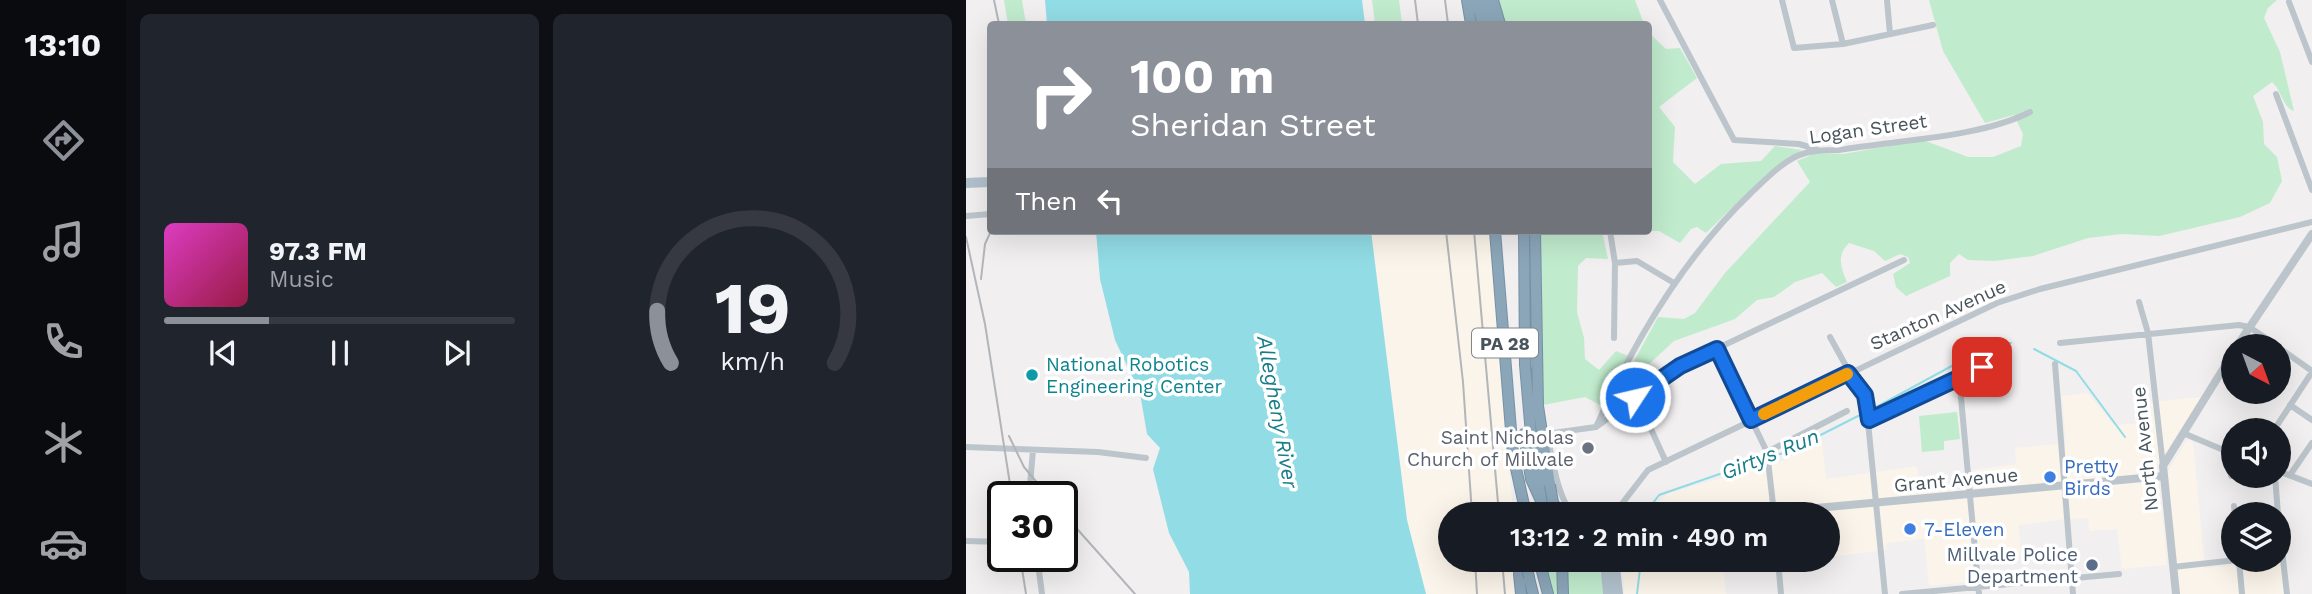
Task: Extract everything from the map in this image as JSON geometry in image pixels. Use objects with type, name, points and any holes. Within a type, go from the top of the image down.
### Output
[{"type":"highway","points":[[1467,0],[1470,21]]},
{"type":"highway","points":[[1476,0],[1482,21]]},
{"type":"highway","points":[[1486,0],[1491,21]]},
{"type":"highway","points":[[1493,0],[1499,21]]},
{"type":"highway","name":"PA 28","points":[[1495,235],[1513,456],[1517,488],[1522,502]]},
{"type":"highway","points":[[1517,235],[1525,442],[1531,478],[1548,502]]},
{"type":"highway","points":[[1526,235],[1525,365],[1531,434],[1542,490],[1549,502]]},
{"type":"highway","points":[[1526,235],[1535,308]]},
{"type":"highway","name":"PA 28","points":[[1535,235],[1538,406],[1552,502]]},
{"type":"highway","points":[[1517,488],[1518,502]]},
{"type":"highway","points":[[1520,572],[1521,594]]},
{"type":"highway","points":[[1528,572],[1533,594]]},
{"type":"highway","points":[[1542,572],[1548,594]]},
{"type":"highway","points":[[1562,572],[1563,594]]},
{"type":"main road","points":[[966,183],[987,182]]},
{"type":"main road","points":[[1606,572],[1608,594]]},
{"type":"main road","points":[[1616,572],[1618,594]]},
{"type":"street","points":[[1660,0],[1734,140],[1799,144],[1817,150]]},
{"type":"street","points":[[1782,0],[1794,48],[1843,44],[1933,25]]},
{"type":"street","points":[[1832,0],[1843,44]]},
{"type":"street","points":[[1887,0],[1890,34]]},
{"type":"street","points":[[2289,2],[2312,62]]},
{"type":"street","points":[[2276,93],[2312,190]]},
{"type":"street","name":"Logan Street","points":[[1596,427],[1674,283],[1709,235],[1754,190],[1795,157],[1817,150],[1839,150],[1971,130],[2007,122],[2030,112]]},
{"type":"street","points":[[966,216],[987,215]]},
{"type":"street","name":"Stanton Avenue","points":[[1623,502],[1644,474],[1666,462],[1997,303],[2040,289],[2312,222]]},
{"type":"street","points":[[2245,334],[2312,234]]},
{"type":"street","points":[[1611,235],[1615,264],[1615,338]]},
{"type":"street","points":[[1552,502],[1548,439],[1553,433],[1596,427],[1680,366],[1904,260]]},
{"type":"street","points":[[1615,264],[1637,261],[1674,283]]},
{"type":"street","name":"North Avenue","points":[[2139,302],[2148,334],[2176,594]]},
{"type":"street","points":[[2060,343],[2239,325],[2249,327],[2259,334]]},
{"type":"street","points":[[1830,337],[1848,373],[1865,395],[1885,594]]},
{"type":"street","points":[[1717,349],[1767,453],[1773,502]]},
{"type":"street","points":[[2282,418],[2312,371],[2291,356]]},
{"type":"street","points":[[1868,418],[2005,358]]},
{"type":"street","points":[[2055,364],[2073,594]]},
{"type":"street","points":[[2163,466],[2221,373]]},
{"type":"street","points":[[1959,376],[1979,591]]},
{"type":"street","points":[[2290,405],[2312,420]]},
{"type":"street","points":[[1641,407],[1666,462]]},
{"type":"street","points":[[1767,453],[1847,411]]},
{"type":"street","points":[[2183,433],[2221,449]]},
{"type":"street","points":[[2291,474],[2312,443]]},
{"type":"street","points":[[966,447],[1146,458]]},
{"type":"street","points":[[1030,481],[1033,450]]},
{"type":"street","points":[[2291,475],[2312,484]]},
{"type":"street","name":"Grant Avenue","points":[[1840,507],[2164,476]]},
{"type":"street","points":[[966,541],[987,542]]},
{"type":"street","points":[[2173,568],[2221,562]]},
{"type":"street","points":[[1039,572],[1042,594]]},
{"type":"street","points":[[1779,572],[1781,594]]},
{"type":"street","points":[[2239,572],[2242,594]]},
{"type":"street","points":[[2284,572],[2287,594]]},
{"type":"street","points":[[1902,594],[1979,591],[2119,575]]},
{"type":"shaded area","points":[[1371,235],[1491,235],[1512,502],[1438,502],[1438,572],[1516,572],[1517,594],[1426,594],[1407,520]]},
{"type":"shaded area","points":[[2088,393],[2114,425],[2152,422],[2150,402],[2202,397],[2157,466],[2167,565],[2122,569],[2117,529],[2089,531],[2088,518],[2067,519],[2019,525],[2021,556],[1972,561],[1972,582],[1929,586],[1924,539],[1886,543],[1886,550],[1840,556],[1840,502],[1658,502],[1668,493],[1780,462],[1822,441],[1826,479],[1917,466],[1920,493],[1973,488],[1972,470],[2016,464],[2015,448],[2066,443],[2062,396]]},
{"type":"shaded area","points":[[2187,440],[2193,442],[2205,568],[2221,566],[2221,572],[2281,572],[2284,594],[2180,594],[2168,471]]},
{"type":"shaded area","points":[[1623,572],[1724,572],[1726,594],[1624,594]]},
{"type":"green space","points":[[1004,0],[1022,0],[1026,21],[1008,21]]},
{"type":"green space","points":[[1372,0],[1399,0],[1402,21],[1375,21]]},
{"type":"green space","points":[[1499,0],[1635,0],[1643,21],[1504,21]]},
{"type":"green space","points":[[1929,0],[2277,0],[2268,8],[2264,18],[2280,52],[2294,111],[2287,106],[2272,82],[2253,96],[2263,122],[2264,144],[2277,157],[2282,181],[2270,203],[2240,217],[2159,236],[2122,234],[2088,238],[2033,256],[1994,261],[1968,260],[1959,254],[1950,263],[1950,276],[1906,296],[1896,287],[1893,274],[1910,263],[1908,257],[1900,254],[1885,261],[1874,251],[1849,243],[1841,257],[1847,282],[1836,287],[1822,273],[1795,282],[1774,297],[1757,300],[1735,319],[1674,341],[1634,378],[1615,407],[1608,409],[1658,317],[1684,319],[1695,313],[1725,273],[1810,182],[1797,161],[1816,153],[1843,154],[1923,140],[1968,157],[1993,157],[2021,146],[2023,134],[2014,115],[1985,123],[1943,51]]},
{"type":"green space","points":[[1652,36],[1666,49],[1680,48],[1697,78],[1659,107],[1675,127],[1673,162],[1695,184],[1721,164],[1761,161],[1775,146],[1802,150],[1769,172],[1706,233],[1697,227],[1691,229],[1680,243],[1659,231],[1652,231]]},
{"type":"green space","points":[[1540,235],[1603,235],[1608,259],[1586,258],[1578,266],[1577,312],[1584,338],[1585,359],[1599,370],[1616,351],[1628,356],[1602,406],[1585,397],[1543,405]]},
{"type":"green space","points":[[1957,412],[1960,439],[1944,441],[1944,450],[1922,452],[1919,416]]},
{"type":"green space","points":[[1548,572],[1602,572],[1603,594],[1553,594]]},
{"type":"water","points":[[1045,0],[1362,0],[1365,21],[1047,21]]},
{"type":"water","name":"Allegheny River","points":[[1096,235],[1371,235],[1407,520],[1426,594],[1190,594],[1189,572],[1169,533],[1153,469],[1160,448],[1147,434],[1140,393],[1115,340],[1100,279]]},
{"type":"waterway","name":"Girtys Run","points":[[1869,411],[1994,343],[2011,343]]},
{"type":"waterway","name":"Girtys Run","points":[[2034,349],[2076,371],[2125,437]]},
{"type":"waterway","name":"Girtys Run","points":[[1771,457],[1789,451],[1864,413]]},
{"type":"waterway","name":"Girtys Run","points":[[1654,502],[1659,495],[1766,458]]},
{"type":"waterway","name":"Girtys Run","points":[[1637,594],[1640,572]]},
{"type":"railway","points":[[994,0],[998,21]]},
{"type":"railway","points":[[1415,0],[1418,21]]},
{"type":"railway","points":[[1445,0],[1448,21]]},
{"type":"railway","points":[[981,279],[985,244],[989,235]]},
{"type":"railway","points":[[1446,235],[1463,382],[1471,502]]},
{"type":"railway","points":[[1474,235],[1498,502]]},
{"type":"railway","points":[[966,237],[985,324],[1010,481]]},
{"type":"railway","points":[[1009,436],[1024,467],[1036,481]]},
{"type":"railway","points":[[1078,530],[1135,594]]},
{"type":"railway","points":[[1023,572],[1026,594]]},
{"type":"railway","points":[[1476,572],[1477,594]]},
{"type":"railway","points":[[1503,572],[1505,594]]},
{"type":"slow traffic","points":[[1764,414],[1847,374]]},
{"type":"place","name":"National Robotics Engineering Center","points":[[1032,375]]},
{"type":"place","name":"Saint Nicholas Church of Millvale","points":[[1588,448]]},
{"type":"place","name":"Pretty Birds","points":[[2050,477]]},
{"type":"place","name":"7-Eleven","points":[[1910,529]]},
{"type":"place","name":"Millvale Police Department","points":[[2092,565]]},
{"type":"route","points":[[1635,397],[1680,366],[1717,349],[1751,420],[1848,373],[1865,395],[1869,420],[1982,367]]}]
